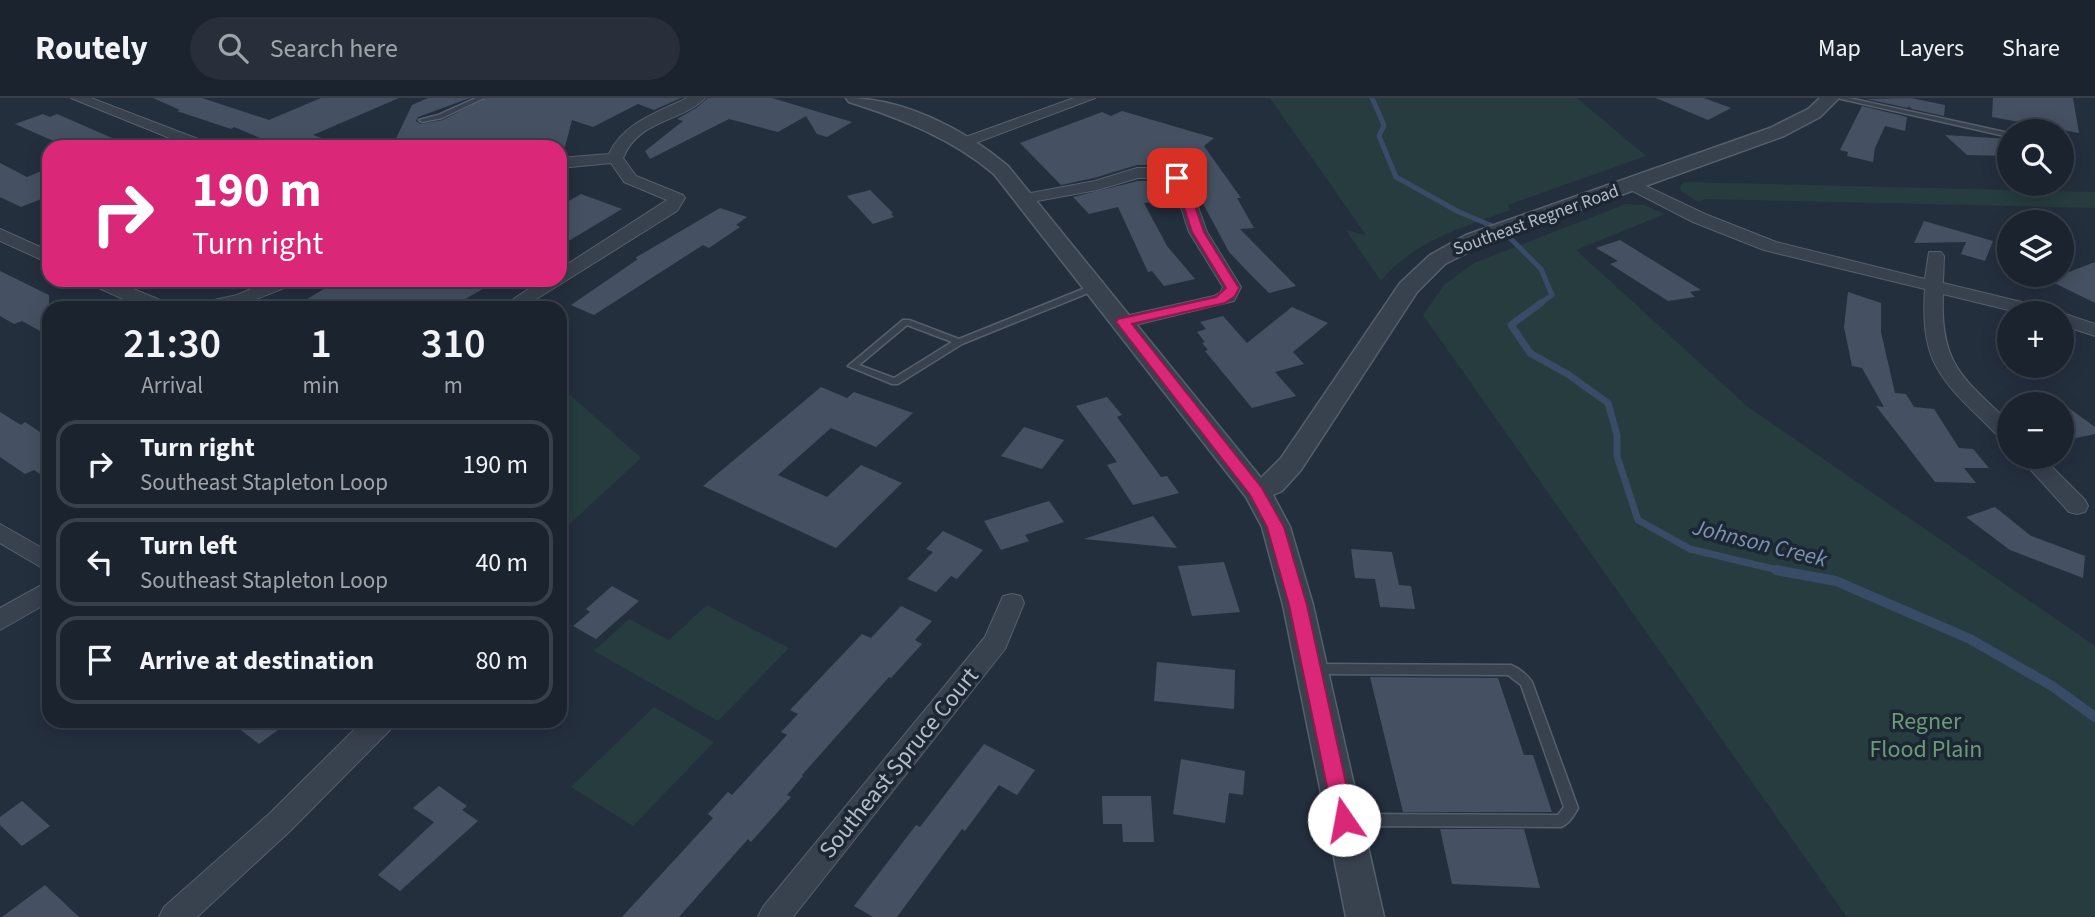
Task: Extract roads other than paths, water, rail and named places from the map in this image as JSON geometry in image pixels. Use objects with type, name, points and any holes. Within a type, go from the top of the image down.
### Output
[{"type":"street","points":[[78,98],[188,140]]},
{"type":"street","points":[[567,273],[671,207],[677,198],[630,179],[615,158],[617,149],[634,133],[698,98]]},
{"type":"street","points":[[855,98],[908,115],[965,142],[1002,170],[1257,492],[1281,543],[1312,669],[1365,917]]},
{"type":"street","points":[[965,142],[1088,98]]},
{"type":"street","name":"Southeast Regner Road","points":[[1257,492],[1272,484],[1291,464],[1419,274],[1442,256],[1474,240],[1777,132],[1808,117],[1830,98]]},
{"type":"street","points":[[567,162],[615,158]]},
{"type":"street","points":[[1026,198],[1097,185],[1137,173],[1158,172],[1177,178],[1198,232],[1232,288],[1231,293],[1220,300],[1123,322]]},
{"type":"street","points":[[1633,185],[1699,218],[1770,246],[1997,301]]},
{"type":"street","points":[[0,234],[42,255]]},
{"type":"street","points":[[1935,256],[1934,330],[1941,359],[1965,391],[1997,422]]},
{"type":"street","points":[[111,287],[141,301]]},
{"type":"street","points":[[234,301],[271,287]]},
{"type":"street","points":[[520,301],[544,287]]},
{"type":"street","points":[[2074,323],[2095,330]]},
{"type":"street","points":[[2042,469],[2077,506]]},
{"type":"street","points":[[0,532],[42,559]]},
{"type":"street","points":[[0,620],[42,594]]},
{"type":"street","name":"Southeast Spruce Court","points":[[774,917],[996,642],[1012,603]]},
{"type":"street","points":[[175,917],[270,831],[374,728]]},
{"type":"lane","points":[[422,120],[440,117],[481,98]]},
{"type":"lane","points":[[1840,98],[1997,132]]},
{"type":"lane","points":[[959,342],[906,322],[853,366],[895,382],[959,342],[1095,286]]},
{"type":"lane","points":[[1312,669],[1511,670],[1526,682],[1571,808],[1561,821],[1344,820]]},
{"type":"waterway","name":"Johnson Creek","points":[[1372,98],[1384,125],[1379,136],[1396,177],[1459,212],[1502,230],[1541,269],[1552,295],[1538,305]]},
{"type":"waterway","name":"Johnson Creek","points":[[1541,303],[1511,325],[1530,353],[1569,375],[1608,403],[1617,435],[1617,456],[1638,520],[1690,549],[1783,571]]},
{"type":"waterway","name":"Johnson Creek","points":[[1776,570],[1783,571]]},
{"type":"waterway","name":"Johnson Creek","points":[[1783,571],[1836,581],[1970,639],[2052,686],[2095,717]]},
{"type":"park label","name":"Regner Flood Plain","points":[[1926,735]]}]
